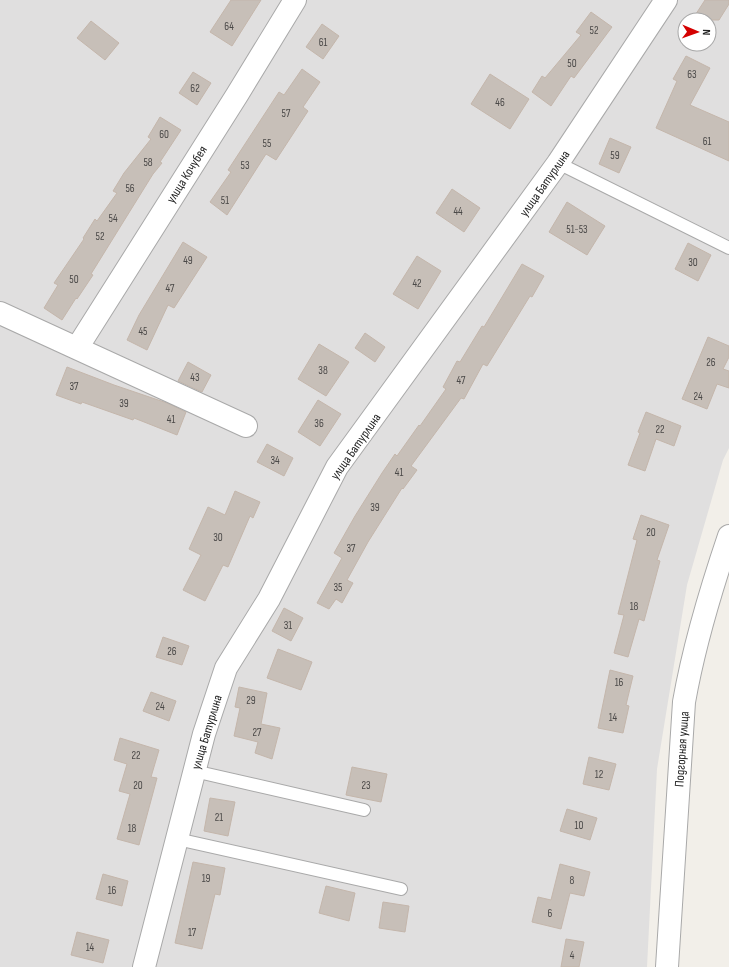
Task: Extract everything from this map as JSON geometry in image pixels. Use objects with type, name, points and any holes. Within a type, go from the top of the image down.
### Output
[{"type":"street","name":"улица Кочубея","points":[[77,348],[295,0]]},
{"type":"street","name":"улица Батурлина","points":[[144,967],[204,734],[226,668],[269,600],[337,468],[558,163],[666,0]]},
{"type":"street","points":[[0,313],[246,426]]},
{"type":"street","name":"Подгорная улица","points":[[667,967],[684,702],[692,659],[701,624],[729,536]]},
{"type":"lane","points":[[558,163],[729,248]]},
{"type":"lane","points":[[194,771],[364,810]]},
{"type":"lane","points":[[176,839],[401,889]]},
{"type":"shaded area","points":[[0,0],[729,0],[729,448],[723,460],[687,585],[657,769],[647,967],[0,967]]},
{"type":"building","points":[[231,0],[261,0],[232,46],[210,32]]},
{"type":"building","points":[[705,0],[729,0],[729,4],[719,20],[717,20],[717,12],[697,12]]},
{"type":"building","points":[[591,12],[612,27],[574,78],[571,76],[551,106],[532,92],[542,76],[545,78],[581,35],[576,32]]},
{"type":"building","points":[[91,21],[119,43],[105,60],[77,38]]},
{"type":"building","points":[[322,24],[339,36],[323,59],[306,47]]},
{"type":"building","points":[[686,56],[710,68],[690,105],[729,122],[729,161],[656,128],[677,81],[673,79]]},
{"type":"building","points":[[302,69],[320,82],[303,107],[308,111],[276,160],[266,154],[227,215],[210,202],[231,172],[228,170],[279,92],[284,95]]},
{"type":"building","points":[[193,72],[211,83],[197,105],[179,93]]},
{"type":"building","points":[[490,74],[529,99],[510,129],[471,104]]},
{"type":"building","points":[[160,117],[181,130],[160,162],[162,163],[153,174],[91,274],[93,275],[62,320],[44,308],[58,285],[54,283],[84,239],[83,238],[95,219],[97,221],[117,193],[113,191],[124,173],[151,139],[148,137]]},
{"type":"building","points":[[610,138],[631,147],[619,173],[599,164]]},
{"type":"building","points":[[452,189],[480,208],[464,232],[436,213]]},
{"type":"building","points":[[567,202],[605,226],[587,255],[549,232]]},
{"type":"building","points":[[183,242],[207,257],[174,308],[168,305],[147,350],[127,340],[139,315]]},
{"type":"building","points":[[688,243],[711,255],[698,281],[675,269]]},
{"type":"building","points":[[417,256],[441,271],[418,309],[393,294]]},
{"type":"building","points":[[522,264],[544,276],[532,297],[530,296],[487,366],[483,364],[464,399],[461,398],[411,466],[417,470],[403,489],[402,488],[368,542],[347,580],[353,583],[342,603],[336,599],[329,609],[317,603],[342,558],[334,553],[355,516],[395,454],[397,456],[446,389],[443,387],[457,361],[460,362],[482,326],[484,327]]},
{"type":"building","points":[[365,333],[385,347],[375,362],[355,348]]},
{"type":"building","points":[[708,337],[729,346],[729,357],[723,369],[729,371],[729,388],[717,384],[707,409],[682,399]]},
{"type":"building","points":[[319,344],[349,362],[326,396],[298,379]]},
{"type":"building","points":[[188,362],[211,375],[202,392],[178,381]]},
{"type":"building","points":[[67,367],[167,403],[186,412],[177,435],[134,418],[133,420],[82,402],[81,404],[56,395]]},
{"type":"building","points":[[318,400],[341,414],[320,446],[298,432]]},
{"type":"building","points":[[646,412],[681,426],[674,446],[656,439],[645,471],[628,465]]},
{"type":"building","points":[[267,444],[293,458],[284,476],[257,462]]},
{"type":"building","points":[[235,491],[260,502],[253,518],[250,516],[228,567],[223,565],[205,601],[183,590],[201,555],[189,549],[208,507],[225,515]]},
{"type":"building","points":[[641,515],[669,525],[657,560],[660,561],[644,621],[639,619],[628,657],[614,653],[624,615],[618,614],[637,540],[633,539]]},
{"type":"building","points":[[284,608],[303,618],[291,641],[272,631]]},
{"type":"building","points":[[163,637],[189,646],[182,665],[156,657]]},
{"type":"building","points":[[278,649],[312,662],[301,690],[267,678]]},
{"type":"building","points":[[610,670],[633,676],[626,705],[629,706],[623,733],[598,728]]},
{"type":"building","points":[[239,687],[267,693],[261,724],[280,728],[272,759],[255,753],[258,742],[234,736],[240,708],[235,707]]},
{"type":"building","points":[[151,692],[176,701],[169,721],[143,711]]},
{"type":"building","points":[[120,738],[159,750],[151,777],[157,778],[139,845],[117,839],[130,794],[119,791],[127,764],[114,760]]},
{"type":"building","points":[[589,757],[616,764],[609,790],[583,784]]},
{"type":"building","points":[[352,767],[387,774],[381,802],[346,795]]},
{"type":"building","points":[[210,798],[235,802],[228,836],[204,831]]},
{"type":"building","points":[[567,809],[597,818],[590,840],[560,831]]},
{"type":"building","points":[[193,862],[225,868],[220,895],[215,894],[202,949],[175,943]]},
{"type":"building","points":[[560,864],[590,872],[584,896],[570,893],[561,929],[532,922],[538,897],[551,900]]},
{"type":"building","points":[[103,874],[128,881],[122,906],[96,899]]},
{"type":"building","points":[[326,886],[355,893],[349,921],[319,913]]},
{"type":"building","points":[[383,902],[409,906],[405,932],[379,928]]},
{"type":"building","points":[[77,932],[109,940],[103,963],[71,955]]},
{"type":"building","points":[[566,939],[584,942],[579,967],[561,967]]}]
